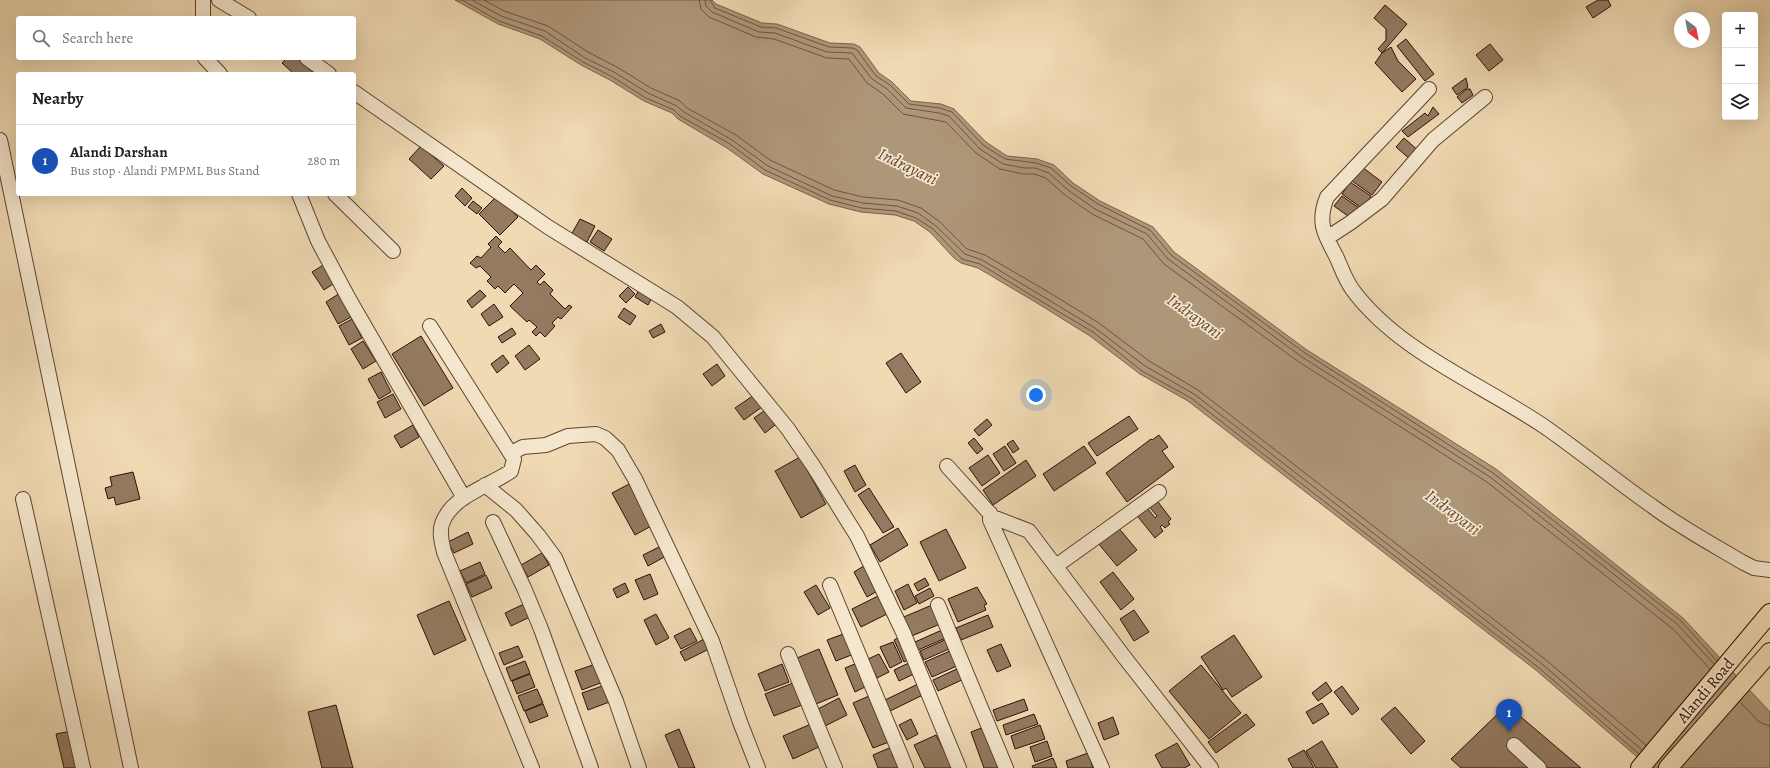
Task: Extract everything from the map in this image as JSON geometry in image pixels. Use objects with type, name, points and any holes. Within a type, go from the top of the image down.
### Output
[{"type":"main road","name":"Alandi Road","points":[[1640,768],[1770,613]]},
{"type":"main road","name":"Alandi Road","points":[[1668,768],[1770,652]]},
{"type":"street","points":[[203,0],[204,16]]},
{"type":"street","points":[[220,0],[246,16]]},
{"type":"street","points":[[207,60],[218,72]]},
{"type":"street","points":[[310,60],[326,72]]},
{"type":"street","points":[[1430,89],[1327,197],[1322,209],[1322,223],[1327,238],[1351,287],[1365,305],[1383,322],[1413,345],[1545,427],[1654,508],[1742,562],[1754,568],[1770,570]]},
{"type":"street","points":[[356,93],[548,227],[677,307],[713,337],[788,429],[814,467],[857,536],[903,632],[959,768]]},
{"type":"street","points":[[1327,238],[1382,199],[1433,140],[1485,97]]},
{"type":"street","points":[[0,140],[131,768]]},
{"type":"street","points":[[300,196],[318,241],[349,299],[464,498]]},
{"type":"street","points":[[337,196],[393,251]]},
{"type":"street","points":[[430,326],[511,453],[514,465],[511,470],[464,498],[446,515],[441,525],[441,539],[444,552],[532,768]]},
{"type":"street","points":[[511,453],[523,446],[549,444],[568,436],[596,434],[605,438],[618,450],[642,493],[712,641],[740,722],[758,768]]},
{"type":"street","points":[[947,466],[993,517],[1029,531],[1125,658],[1211,768]]},
{"type":"street","points":[[485,485],[516,510],[538,535],[555,558],[616,702],[639,768]]},
{"type":"street","points":[[1056,566],[1159,492]]},
{"type":"street","points":[[23,499],[83,768]]},
{"type":"street","points":[[990,513],[990,520],[1102,768]]},
{"type":"street","points":[[493,522],[524,588],[541,629],[591,768]]},
{"type":"street","points":[[830,585],[906,768]]},
{"type":"street","points":[[938,605],[1006,768]]},
{"type":"street","points":[[788,654],[835,768]]},
{"type":"street","points":[[1514,746],[1539,768]]},
{"type":"water","name":"Indrayani","points":[[455,0],[712,0],[716,4],[762,23],[777,24],[830,43],[854,44],[860,47],[879,73],[892,82],[911,101],[941,104],[954,109],[986,142],[1007,156],[1037,159],[1054,165],[1073,183],[1100,201],[1153,227],[1174,252],[1307,350],[1496,469],[1683,618],[1770,712],[1770,768],[1650,768],[1537,671],[1188,401],[1140,374],[1090,336],[1037,303],[978,268],[961,263],[954,258],[930,232],[914,221],[895,215],[861,212],[829,204],[763,174],[727,148],[678,119],[672,113],[644,101],[610,80],[581,65],[540,39],[498,24]]},
{"type":"building","points":[[1598,0],[1608,0],[1611,6],[1593,18],[1586,7]]},
{"type":"building","points":[[1385,5],[1407,24],[1382,53],[1378,49],[1386,40],[1386,29],[1374,18]]},
{"type":"building","points":[[1406,39],[1434,74],[1425,81],[1397,46]]},
{"type":"building","points":[[1490,44],[1503,60],[1489,71],[1476,55]]},
{"type":"building","points":[[1391,47],[1398,61],[1416,79],[1402,92],[1375,63],[1382,53]]},
{"type":"building","points":[[285,60],[299,60],[313,72],[292,72],[282,63]]},
{"type":"building","points":[[1466,78],[1468,87],[1457,95],[1452,88]]},
{"type":"building","points":[[1467,89],[1470,89],[1473,95],[1462,103],[1457,97]]},
{"type":"building","points":[[1433,107],[1439,114],[1408,137],[1402,131],[1425,113],[1428,116]]},
{"type":"building","points":[[1404,138],[1420,152],[1412,161],[1396,147]]},
{"type":"building","points":[[421,146],[444,166],[431,179],[409,159]]},
{"type":"building","points":[[1362,167],[1382,182],[1372,195],[1352,181]]},
{"type":"building","points":[[1350,182],[1371,196],[1363,209],[1342,194]]},
{"type":"building","points":[[462,188],[472,198],[465,206],[455,196]]},
{"type":"building","points":[[497,196],[518,217],[500,235],[479,214]]},
{"type":"building","points":[[1342,196],[1359,208],[1352,219],[1334,206]]},
{"type":"building","points":[[473,201],[482,208],[477,214],[468,207]]},
{"type":"building","points":[[580,219],[595,226],[587,242],[571,235]]},
{"type":"building","points":[[598,230],[612,239],[604,251],[590,242]]},
{"type":"building","points":[[496,236],[502,242],[498,246],[505,253],[510,248],[531,270],[536,265],[545,274],[537,282],[540,285],[544,281],[553,290],[550,294],[565,309],[569,305],[572,307],[561,319],[558,317],[552,323],[555,326],[545,337],[540,332],[536,336],[532,332],[537,327],[529,320],[527,322],[510,306],[523,293],[514,284],[505,293],[498,286],[495,289],[487,281],[491,277],[480,266],[476,268],[470,263],[477,256],[481,258],[491,247],[488,244]]},
{"type":"building","points":[[325,264],[336,282],[324,290],[312,272]]},
{"type":"building","points":[[628,287],[635,294],[626,303],[619,296]]},
{"type":"building","points":[[640,288],[653,296],[648,305],[635,297]]},
{"type":"building","points":[[480,290],[486,296],[472,308],[467,301]]},
{"type":"building","points":[[340,293],[353,316],[338,324],[326,302]]},
{"type":"building","points":[[494,304],[503,317],[489,326],[481,314]]},
{"type":"building","points":[[624,308],[636,316],[630,325],[618,317]]},
{"type":"building","points":[[352,319],[362,338],[349,345],[339,326]]},
{"type":"building","points":[[661,324],[665,332],[653,338],[649,331]]},
{"type":"building","points":[[512,328],[516,334],[502,343],[498,337]]},
{"type":"building","points":[[421,336],[453,388],[424,406],[392,354]]},
{"type":"building","points":[[363,341],[376,361],[363,369],[351,349]]},
{"type":"building","points":[[529,345],[540,359],[525,370],[515,356]]},
{"type":"building","points":[[901,353],[921,382],[906,393],[886,363]]},
{"type":"building","points":[[503,355],[509,363],[497,373],[491,364]]},
{"type":"building","points":[[717,364],[725,376],[712,386],[703,374]]},
{"type":"building","points":[[381,372],[391,392],[379,399],[368,379]]},
{"type":"building","points":[[393,394],[401,409],[385,418],[377,402]]},
{"type":"building","points":[[754,395],[762,407],[744,420],[735,408]]},
{"type":"building","points":[[764,411],[775,425],[765,433],[754,418]]},
{"type":"building","points":[[1129,416],[1138,429],[1097,456],[1088,443]]},
{"type":"building","points":[[987,419],[992,425],[979,436],[974,430]]},
{"type":"building","points":[[413,425],[419,437],[401,448],[394,436]]},
{"type":"building","points":[[1159,435],[1168,447],[1162,451],[1174,467],[1127,502],[1106,473],[1151,439],[1152,440]]},
{"type":"building","points":[[974,438],[983,449],[977,454],[968,443]]},
{"type":"building","points":[[1013,440],[1019,449],[1013,453],[1007,444]]},
{"type":"building","points":[[1005,446],[1016,463],[1004,471],[993,454]]},
{"type":"building","points":[[1084,446],[1096,463],[1054,491],[1043,474]]},
{"type":"building","points":[[988,455],[1000,473],[982,486],[969,468]]},
{"type":"building","points":[[800,457],[826,504],[801,518],[775,471]]},
{"type":"building","points":[[1026,460],[1036,476],[993,505],[983,490]]},
{"type":"building","points":[[855,465],[866,485],[855,492],[844,471]]},
{"type":"building","points":[[133,472],[140,499],[116,505],[114,497],[108,499],[105,488],[112,486],[110,477]]},
{"type":"building","points":[[631,483],[653,525],[635,535],[612,493]]},
{"type":"building","points":[[869,488],[894,527],[883,533],[858,495]]},
{"type":"building","points":[[1155,498],[1171,519],[1168,522],[1170,524],[1165,528],[1162,525],[1160,527],[1163,531],[1155,538],[1135,513],[1145,505],[1155,518],[1157,516],[1147,504]]},
{"type":"building","points":[[1117,526],[1137,550],[1117,566],[1098,543]]},
{"type":"building","points":[[898,528],[908,545],[880,562],[870,545]]},
{"type":"building","points":[[946,529],[966,568],[939,581],[920,542]]},
{"type":"building","points":[[468,532],[473,544],[454,553],[448,542]]},
{"type":"building","points":[[663,545],[668,555],[648,566],[643,555]]},
{"type":"building","points":[[542,553],[549,565],[528,577],[521,565]]},
{"type":"building","points":[[480,562],[485,574],[466,583],[460,571]]},
{"type":"building","points":[[867,564],[881,589],[867,597],[854,572]]},
{"type":"building","points":[[1113,572],[1134,599],[1121,610],[1100,582]]},
{"type":"building","points":[[650,574],[658,594],[644,600],[635,580]]},
{"type":"building","points":[[486,575],[492,588],[472,597],[466,584]]},
{"type":"building","points":[[925,578],[929,585],[918,591],[914,584]]},
{"type":"building","points":[[625,583],[629,592],[617,598],[613,589]]},
{"type":"building","points":[[908,584],[917,603],[904,610],[895,591]]},
{"type":"building","points":[[816,585],[830,608],[818,615],[804,592]]},
{"type":"building","points":[[977,587],[987,604],[984,605],[986,610],[958,622],[948,599]]},
{"type":"building","points":[[930,588],[934,596],[919,604],[915,596]]},
{"type":"building","points":[[880,595],[889,613],[861,627],[852,609]]},
{"type":"building","points":[[449,601],[466,640],[434,655],[417,615]]},
{"type":"building","points":[[526,603],[532,616],[511,626],[505,613]]},
{"type":"building","points":[[932,605],[940,624],[907,638],[899,619]]},
{"type":"building","points":[[1134,610],[1149,632],[1134,641],[1120,619]]},
{"type":"building","points":[[656,614],[669,638],[656,645],[644,620]]},
{"type":"building","points":[[988,615],[993,627],[961,640],[956,628]]},
{"type":"building","points":[[690,628],[697,641],[681,649],[674,636]]},
{"type":"building","points":[[942,630],[946,638],[918,650],[915,642]]},
{"type":"building","points":[[846,633],[854,654],[836,661],[827,640]]},
{"type":"building","points":[[1234,635],[1262,677],[1232,697],[1226,688],[1223,690],[1201,657]]},
{"type":"building","points":[[902,636],[912,658],[904,662],[894,640]]},
{"type":"building","points":[[704,639],[709,649],[685,661],[680,652]]},
{"type":"building","points":[[947,639],[951,648],[924,660],[920,651]]},
{"type":"building","points":[[893,642],[902,662],[890,668],[880,647]]},
{"type":"building","points":[[1001,644],[1011,666],[997,672],[987,650]]},
{"type":"building","points":[[518,646],[523,657],[504,665],[499,653]]},
{"type":"building","points":[[819,649],[838,695],[816,704],[797,658]]},
{"type":"building","points":[[952,650],[959,665],[932,677],[925,662]]},
{"type":"building","points":[[879,654],[889,672],[877,678],[868,659]]},
{"type":"building","points":[[525,661],[530,673],[511,681],[506,668]]},
{"type":"building","points":[[913,661],[918,672],[899,681],[894,670]]},
{"type":"building","points":[[857,663],[867,686],[855,692],[845,668]]},
{"type":"building","points":[[596,664],[603,682],[582,690],[575,671]]},
{"type":"building","points":[[782,664],[789,682],[765,691],[758,674]]},
{"type":"building","points":[[1201,665],[1241,713],[1209,739],[1169,691]]},
{"type":"building","points":[[961,667],[966,678],[938,691],[933,680]]},
{"type":"building","points":[[530,674],[535,687],[517,694],[512,681]]},
{"type":"building","points":[[922,682],[927,693],[886,713],[881,702]]},
{"type":"building","points":[[1326,682],[1332,691],[1318,701],[1312,693]]},
{"type":"building","points":[[793,683],[802,705],[774,716],[765,694]]},
{"type":"building","points":[[605,685],[612,701],[588,710],[582,693]]},
{"type":"building","points":[[1342,686],[1359,709],[1352,715],[1334,692]]},
{"type":"building","points":[[537,689],[543,703],[524,711],[518,696]]},
{"type":"building","points":[[869,696],[889,742],[873,748],[853,703]]},
{"type":"building","points":[[839,698],[847,715],[825,726],[816,710]]},
{"type":"building","points":[[1024,699],[1028,710],[997,721],[993,710]]},
{"type":"building","points":[[1322,703],[1329,714],[1313,724],[1306,712]]},
{"type":"building","points":[[543,704],[548,716],[530,723],[525,711]]},
{"type":"building","points":[[336,705],[353,768],[322,768],[308,712]]},
{"type":"building","points":[[1507,705],[1581,768],[1461,768],[1451,759]]},
{"type":"building","points":[[1395,707],[1425,741],[1411,754],[1381,719]]},
{"type":"building","points":[[1034,714],[1038,724],[1006,735],[1003,725]]},
{"type":"building","points":[[1246,714],[1255,725],[1216,753],[1208,742]]},
{"type":"building","points":[[1113,717],[1119,734],[1104,740],[1098,723]]},
{"type":"building","points":[[911,719],[918,734],[907,740],[899,725]]},
{"type":"building","points":[[811,724],[821,746],[793,759],[783,736]]},
{"type":"building","points":[[1040,725],[1045,739],[1015,749],[1011,736]]},
{"type":"building","points":[[984,727],[998,768],[984,768],[971,732]]},
{"type":"building","points":[[679,729],[695,768],[679,768],[665,735]]},
{"type":"building","points":[[71,731],[79,768],[64,768],[56,734]]},
{"type":"building","points":[[936,735],[953,768],[925,768],[914,745]]},
{"type":"building","points":[[1047,741],[1052,756],[1035,762],[1030,747]]},
{"type":"building","points":[[1322,741],[1338,768],[1316,768],[1306,751]]},
{"type":"building","points":[[1177,743],[1190,765],[1184,768],[1162,768],[1155,755]]},
{"type":"building","points":[[894,746],[897,753],[892,755],[895,760],[899,758],[903,768],[878,768],[873,755]]},
{"type":"building","points":[[1304,750],[1314,768],[1293,768],[1288,759]]},
{"type":"building","points":[[1088,753],[1093,768],[1068,768],[1066,761]]},
{"type":"building","points":[[1053,758],[1057,768],[1033,768],[1032,766]]},
{"type":"place","name":"Alandi Darshan","points":[[1509,732]]}]
